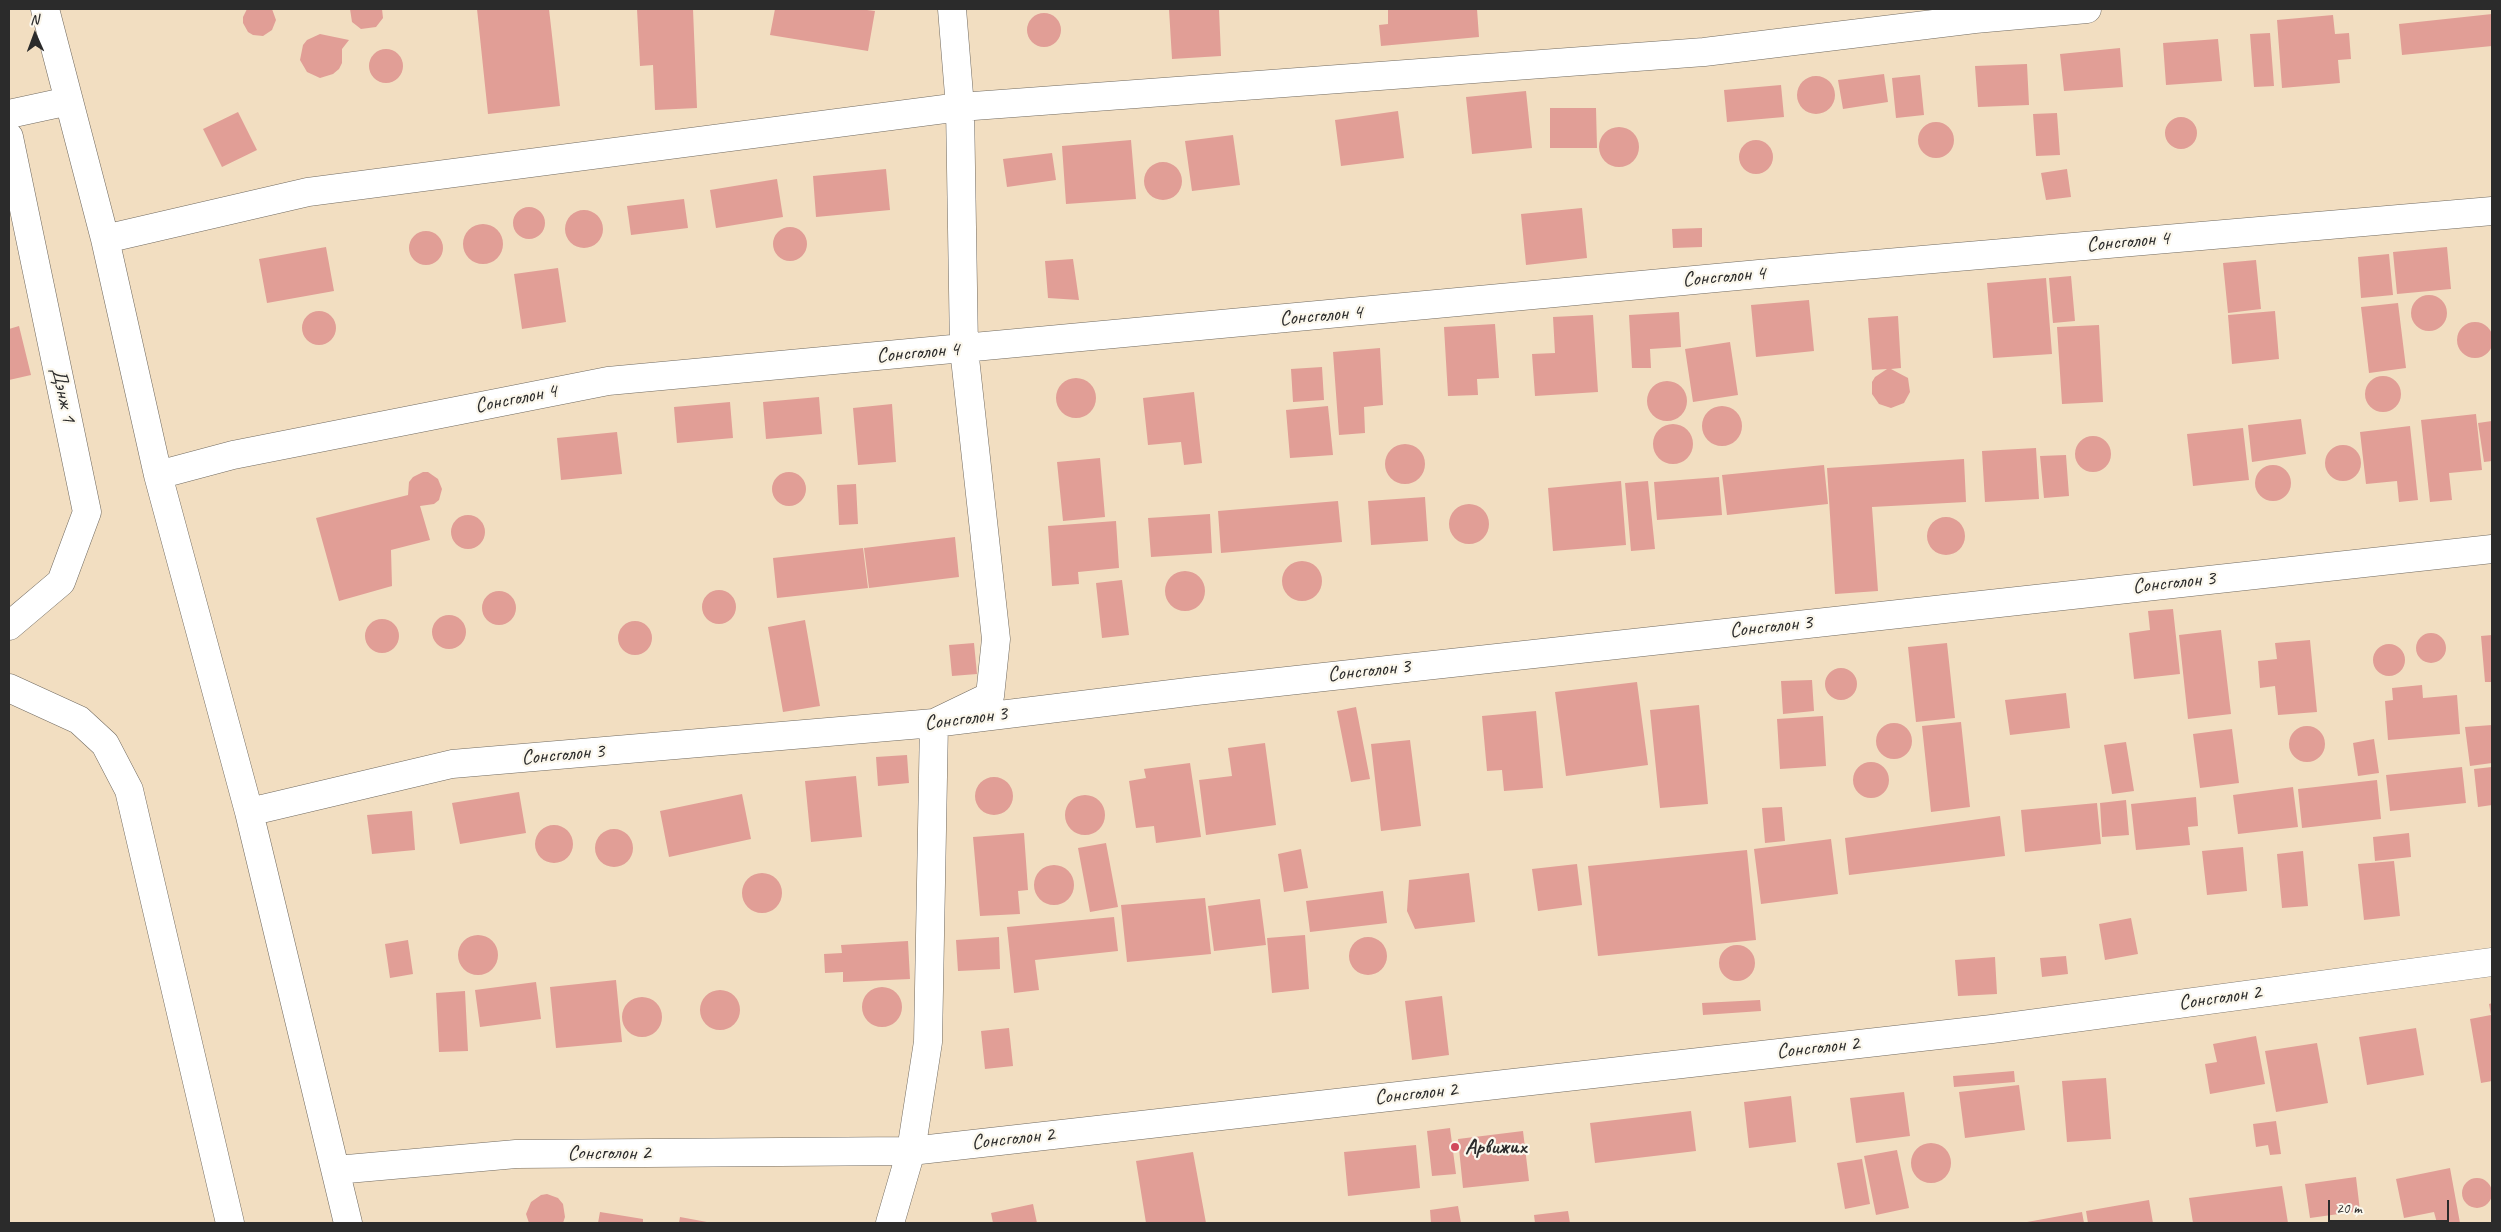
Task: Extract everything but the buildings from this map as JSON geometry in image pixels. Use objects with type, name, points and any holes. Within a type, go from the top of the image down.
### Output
[{"type":"street","points":[[45,9],[105,239],[158,475],[249,812],[348,1223]]},
{"type":"street","points":[[890,1223],[911,1151],[928,1042],[934,723],[990,696],[996,639],[964,349],[960,107],[952,9]]},
{"type":"street","points":[[105,239],[308,192],[960,107],[1704,52],[1975,19],[2087,9]]},
{"type":"street","points":[[9,114],[69,101]]},
{"type":"street","name":"Дэнж 1","points":[[9,137],[88,512],[61,582],[9,626]]},
{"type":"street","name":"Сонсголон 4","points":[[158,475],[233,455],[608,381],[1749,275],[2492,210]]},
{"type":"street","name":"Сонсголон 3","points":[[249,812],[452,764],[934,723],[1216,688],[2492,549]]},
{"type":"street","points":[[9,688],[79,720],[105,744],[129,790],[230,1223]]},
{"type":"street","name":"Сонсголон 2","points":[[336,1170],[516,1154],[911,1151],[1992,1029],[2492,962]]},
{"type":"place","name":"Арвижих","points":[[1455,1147]]}]
